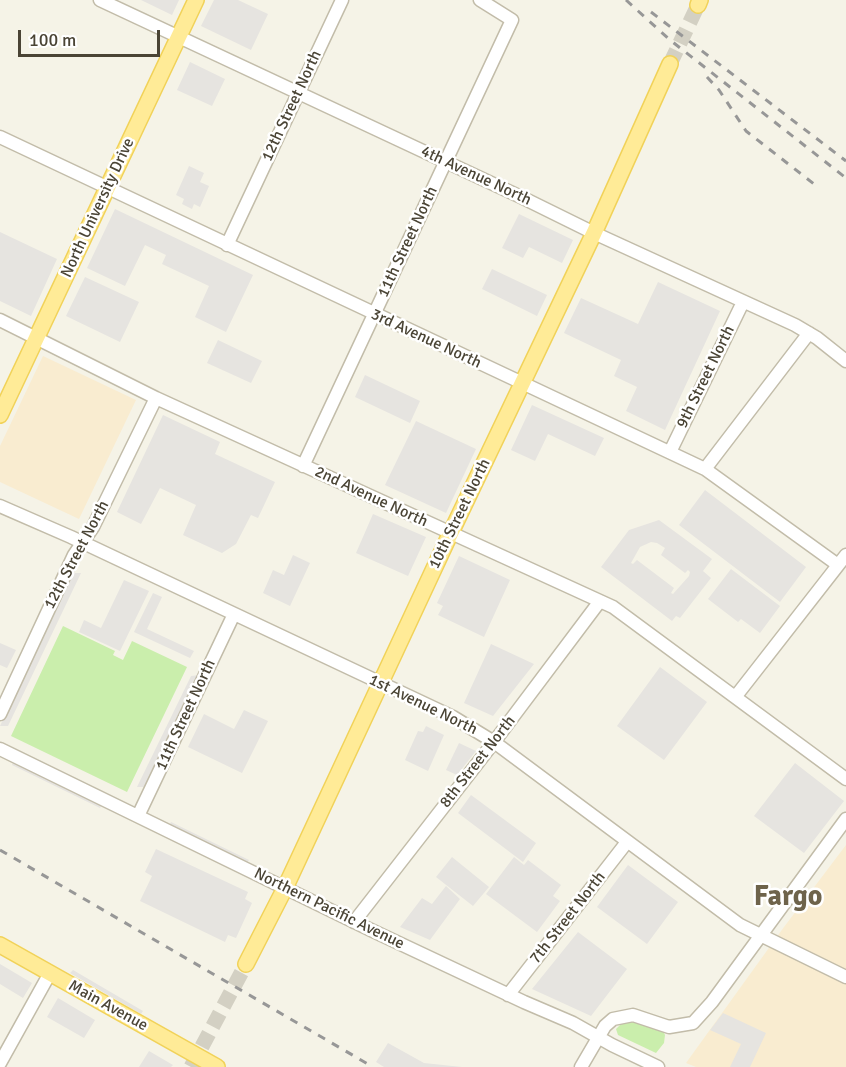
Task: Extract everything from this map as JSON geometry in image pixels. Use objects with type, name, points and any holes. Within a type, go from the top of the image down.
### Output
[{"type":"main road","name":"North University Drive","points":[[0,416],[196,0]]},
{"type":"main road","name":"10th Street North","points":[[246,964],[285,888],[450,533],[594,233],[670,64]]},
{"type":"main road","name":"Main Avenue","points":[[0,945],[212,1066]]},
{"type":"street","name":"4th Avenue North","points":[[100,0],[809,333],[846,361]]},
{"type":"street","name":"12th Street North","points":[[227,245],[342,0]]},
{"type":"street","name":"11th Street North","points":[[303,466],[512,20],[480,0]]},
{"type":"street","name":"3rd Avenue North","points":[[0,137],[705,469],[842,560]]},
{"type":"street","name":"9th Street North","points":[[670,452],[743,302]]},
{"type":"street","name":"2nd Avenue North","points":[[0,320],[156,398],[600,601],[631,619],[846,779]]},
{"type":"street","points":[[705,469],[809,333]]},
{"type":"street","name":"12th Street North","points":[[0,714],[74,555],[93,527],[156,398]]},
{"type":"street","name":"1st Avenue North","points":[[0,506],[453,717],[494,742],[740,925],[846,976]]},
{"type":"street","points":[[736,696],[842,560]]},
{"type":"street","name":"8th Street North","points":[[354,922],[600,601]]},
{"type":"street","name":"11th Street North","points":[[138,816],[234,614]]},
{"type":"street","name":"Northern Pacific Avenue","points":[[0,749],[354,922],[573,1023],[658,1067]]},
{"type":"street","points":[[581,1067],[597,1037],[613,1019],[633,1015],[669,1027],[693,1023],[712,1002],[846,819]]},
{"type":"street","name":"7th Street North","points":[[508,995],[627,842]]},
{"type":"street","points":[[0,1063],[50,973]]},
{"type":"shaded area","points":[[141,0],[179,0],[172,15]]},
{"type":"shaded area","points":[[214,0],[238,0],[268,14],[251,50],[201,26]]},
{"type":"shaded area","points":[[190,62],[225,79],[212,106],[177,90]]},
{"type":"shaded area","points":[[189,166],[204,173],[200,182],[209,186],[200,207],[194,204],[192,209],[182,204],[184,199],[176,195]]},
{"type":"shaded area","points":[[115,209],[253,275],[226,332],[195,317],[209,286],[162,264],[166,255],[145,245],[125,286],[87,268]]},
{"type":"shaded area","points":[[519,214],[573,240],[562,263],[529,247],[523,258],[502,248]]},
{"type":"shaded area","points":[[0,232],[57,259],[31,316],[0,301]]},
{"type":"shaded area","points":[[492,269],[547,295],[537,316],[482,289]]},
{"type":"shaded area","points":[[85,277],[139,302],[120,342],[66,316]]},
{"type":"shaded area","points":[[658,282],[720,311],[665,430],[626,411],[637,387],[614,376],[621,360],[564,333],[581,298],[638,324]]},
{"type":"shaded area","points":[[218,340],[262,361],[251,383],[207,363]]},
{"type":"shaded area","points":[[43,356],[136,400],[79,519],[0,482],[0,446]]},
{"type":"shaded area","points":[[365,375],[420,401],[410,423],[355,397]]},
{"type":"shaded area","points":[[532,405],[604,438],[595,456],[548,434],[535,461],[511,450]]},
{"type":"shaded area","points":[[163,415],[220,442],[215,454],[275,482],[258,518],[251,515],[236,544],[222,553],[183,535],[196,505],[160,488],[141,524],[117,512]]},
{"type":"shaded area","points":[[416,421],[476,449],[446,513],[385,485]]},
{"type":"shaded area","points":[[705,490],[806,567],[780,602],[679,525]]},
{"type":"shaded area","points":[[373,514],[426,537],[408,576],[356,553]]},
{"type":"shaded area","points":[[659,520],[712,559],[703,571],[711,578],[680,618],[676,616],[672,621],[601,567],[629,530]],"holes":[[[651,542],[665,548],[661,555],[685,573],[688,570],[690,572],[673,594],[671,593],[674,588],[637,560],[631,563],[640,547]]]},
{"type":"shaded area","points":[[293,555],[310,563],[290,606],[263,593],[273,570],[284,575]]},
{"type":"shaded area","points":[[459,556],[510,580],[484,637],[438,615],[443,606],[437,603]]},
{"type":"shaded area","points":[[731,569],[780,606],[760,633],[741,619],[738,622],[708,599]]},
{"type":"shaded area","points":[[71,573],[81,573],[8,726],[0,726]]},
{"type":"shaded area","points":[[124,580],[149,591],[120,651],[79,632],[84,620],[101,628]]},
{"type":"shaded area","points":[[153,593],[162,597],[147,629],[194,651],[190,658],[134,632]]},
{"type":"shaded area","points":[[0,643],[16,650],[7,668],[0,665]]},
{"type":"shaded area","points":[[491,644],[534,664],[493,716],[464,703]]},
{"type":"shaded area","points":[[660,667],[707,702],[664,760],[617,726]]},
{"type":"shaded area","points":[[200,675],[147,787],[137,787],[191,676]]},
{"type":"shaded area","points":[[244,710],[268,721],[242,773],[188,747],[204,714],[234,729]]},
{"type":"shaded area","points":[[426,726],[444,735],[428,771],[405,760],[418,731],[423,732]]},
{"type":"shaded area","points":[[459,743],[476,751],[457,775],[446,770]]},
{"type":"shaded area","points":[[14,761],[102,804],[100,808],[12,765]]},
{"type":"shaded area","points":[[795,763],[844,801],[804,853],[754,816]]},
{"type":"shaded area","points":[[471,795],[536,843],[523,862],[458,813]]},
{"type":"shaded area","points":[[171,822],[249,860],[247,863],[169,826]]},
{"type":"shaded area","points":[[846,845],[846,1067],[696,1067],[686,1063],[784,927]]},
{"type":"shaded area","points":[[156,849],[248,892],[245,899],[252,903],[236,938],[228,935],[225,942],[140,901],[152,876],[145,872]]},
{"type":"shaded area","points":[[452,857],[489,887],[473,906],[436,877]]},
{"type":"shaded area","points":[[514,857],[524,865],[528,860],[561,885],[553,896],[560,901],[537,932],[486,894]]},
{"type":"shaded area","points":[[628,865],[678,902],[647,944],[597,907]]},
{"type":"shaded area","points":[[446,886],[460,899],[430,940],[400,927],[422,898],[432,904]]},
{"type":"shaded area","points":[[578,932],[627,969],[591,1016],[532,989]]},
{"type":"shaded area","points":[[0,964],[32,983],[23,998],[0,984]]},
{"type":"shaded area","points":[[73,970],[143,1011],[141,1014],[70,973]]},
{"type":"shaded area","points":[[58,998],[95,1020],[84,1038],[47,1017]]},
{"type":"shaded area","points":[[723,1013],[766,1033],[750,1067],[730,1067],[741,1044],[710,1030]]},
{"type":"shaded area","points":[[388,1043],[424,1063],[462,1067],[384,1067],[376,1062]]},
{"type":"shaded area","points":[[149,1051],[173,1065],[171,1067],[139,1067]]},
{"type":"green space","points":[[63,626],[115,651],[113,655],[123,660],[132,641],[187,667],[127,792],[11,736]]},
{"type":"green space","points":[[632,1020],[663,1031],[664,1043],[656,1053],[618,1035],[616,1029],[621,1024]]},
{"type":"tunnel","points":[[670,64],[698,5]]},
{"type":"tunnel","points":[[191,1067],[246,964]]},
{"type":"railway","points":[[626,0],[670,40],[846,178]]},
{"type":"railway","points":[[651,12],[846,161]]},
{"type":"railway","points":[[707,77],[719,90],[746,131],[814,184]]},
{"type":"railway","points":[[0,850],[373,1067]]},
{"type":"district","name":"Fargo","points":[[788,898]]}]
